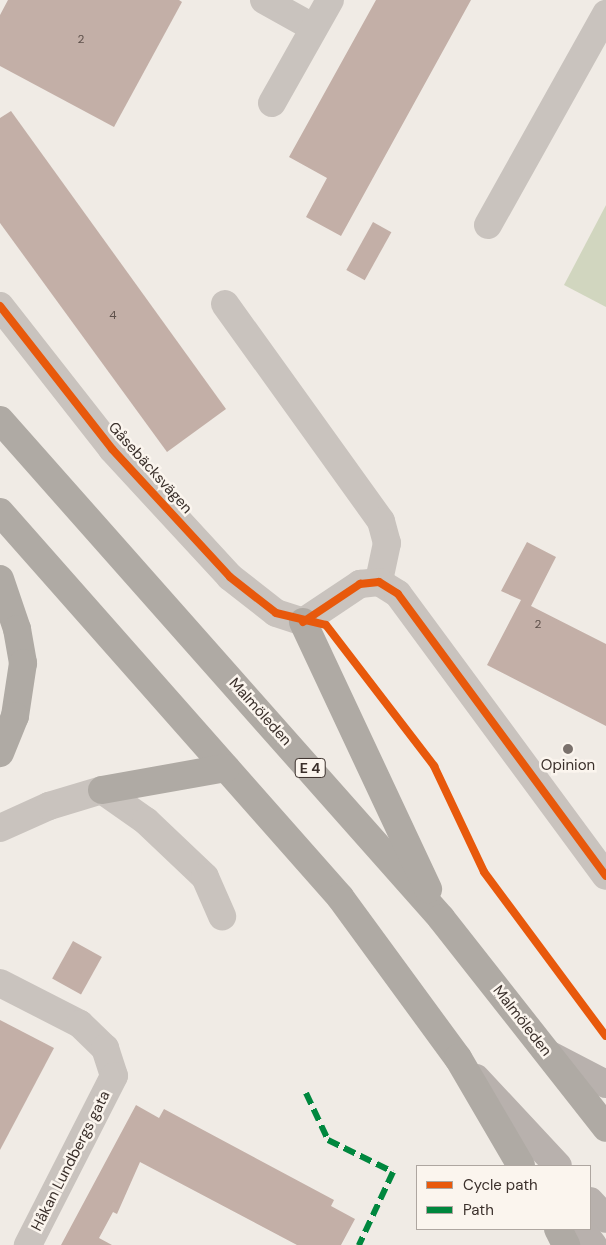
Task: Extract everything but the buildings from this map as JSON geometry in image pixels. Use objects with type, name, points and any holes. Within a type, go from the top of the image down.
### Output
[{"type":"highway","name":"Malmöleden","points":[[0,420],[441,918],[606,1128]]},
{"type":"highway","points":[[0,512],[340,897],[458,1058],[520,1165]]},
{"type":"highway","points":[[0,580],[17,629],[23,663],[16,716],[0,753]]},
{"type":"highway","points":[[303,622],[441,918]]},
{"type":"highway","points":[[102,790],[226,768]]},
{"type":"highway","points":[[558,1230],[566,1245]]},
{"type":"main road","points":[[546,1053],[606,1084]]},
{"type":"main road","points":[[458,1058],[535,1165]]},
{"type":"main road","points":[[458,1058],[557,1165]]},
{"type":"main road","points":[[591,1202],[606,1219]]},
{"type":"main road","points":[[582,1230],[593,1245]]},
{"type":"street","points":[[264,0],[314,28]]},
{"type":"street","points":[[272,103],[330,0]]},
{"type":"street","points":[[488,225],[606,14]]},
{"type":"street","points":[[225,304],[381,521],[387,543],[379,582]]},
{"type":"street","name":"Gåsebäcksvägen","points":[[0,306],[112,449],[230,577],[276,613],[303,622]]},
{"type":"street","points":[[303,622],[360,584],[379,582],[398,594],[606,876]]},
{"type":"street","points":[[0,828],[49,806],[102,790],[146,821],[205,877],[222,916]]},
{"type":"street","name":"Håkan Lundbergs gata","points":[[0,983],[80,1024],[105,1048],[114,1076],[28,1245]]},
{"type":"green space","points":[[606,205],[606,307],[564,285]]},
{"type":"marked path","points":[[306,1093],[328,1140],[393,1172],[359,1245]]},
{"type":"cycle path","points":[[0,306],[112,449],[230,577],[276,613],[326,625],[434,766],[484,872],[606,1036]]},
{"type":"cycle path","points":[[303,622],[360,584],[379,582],[398,594],[606,876]]},
{"type":"place","name":"Opinion","points":[[568,749]]}]
